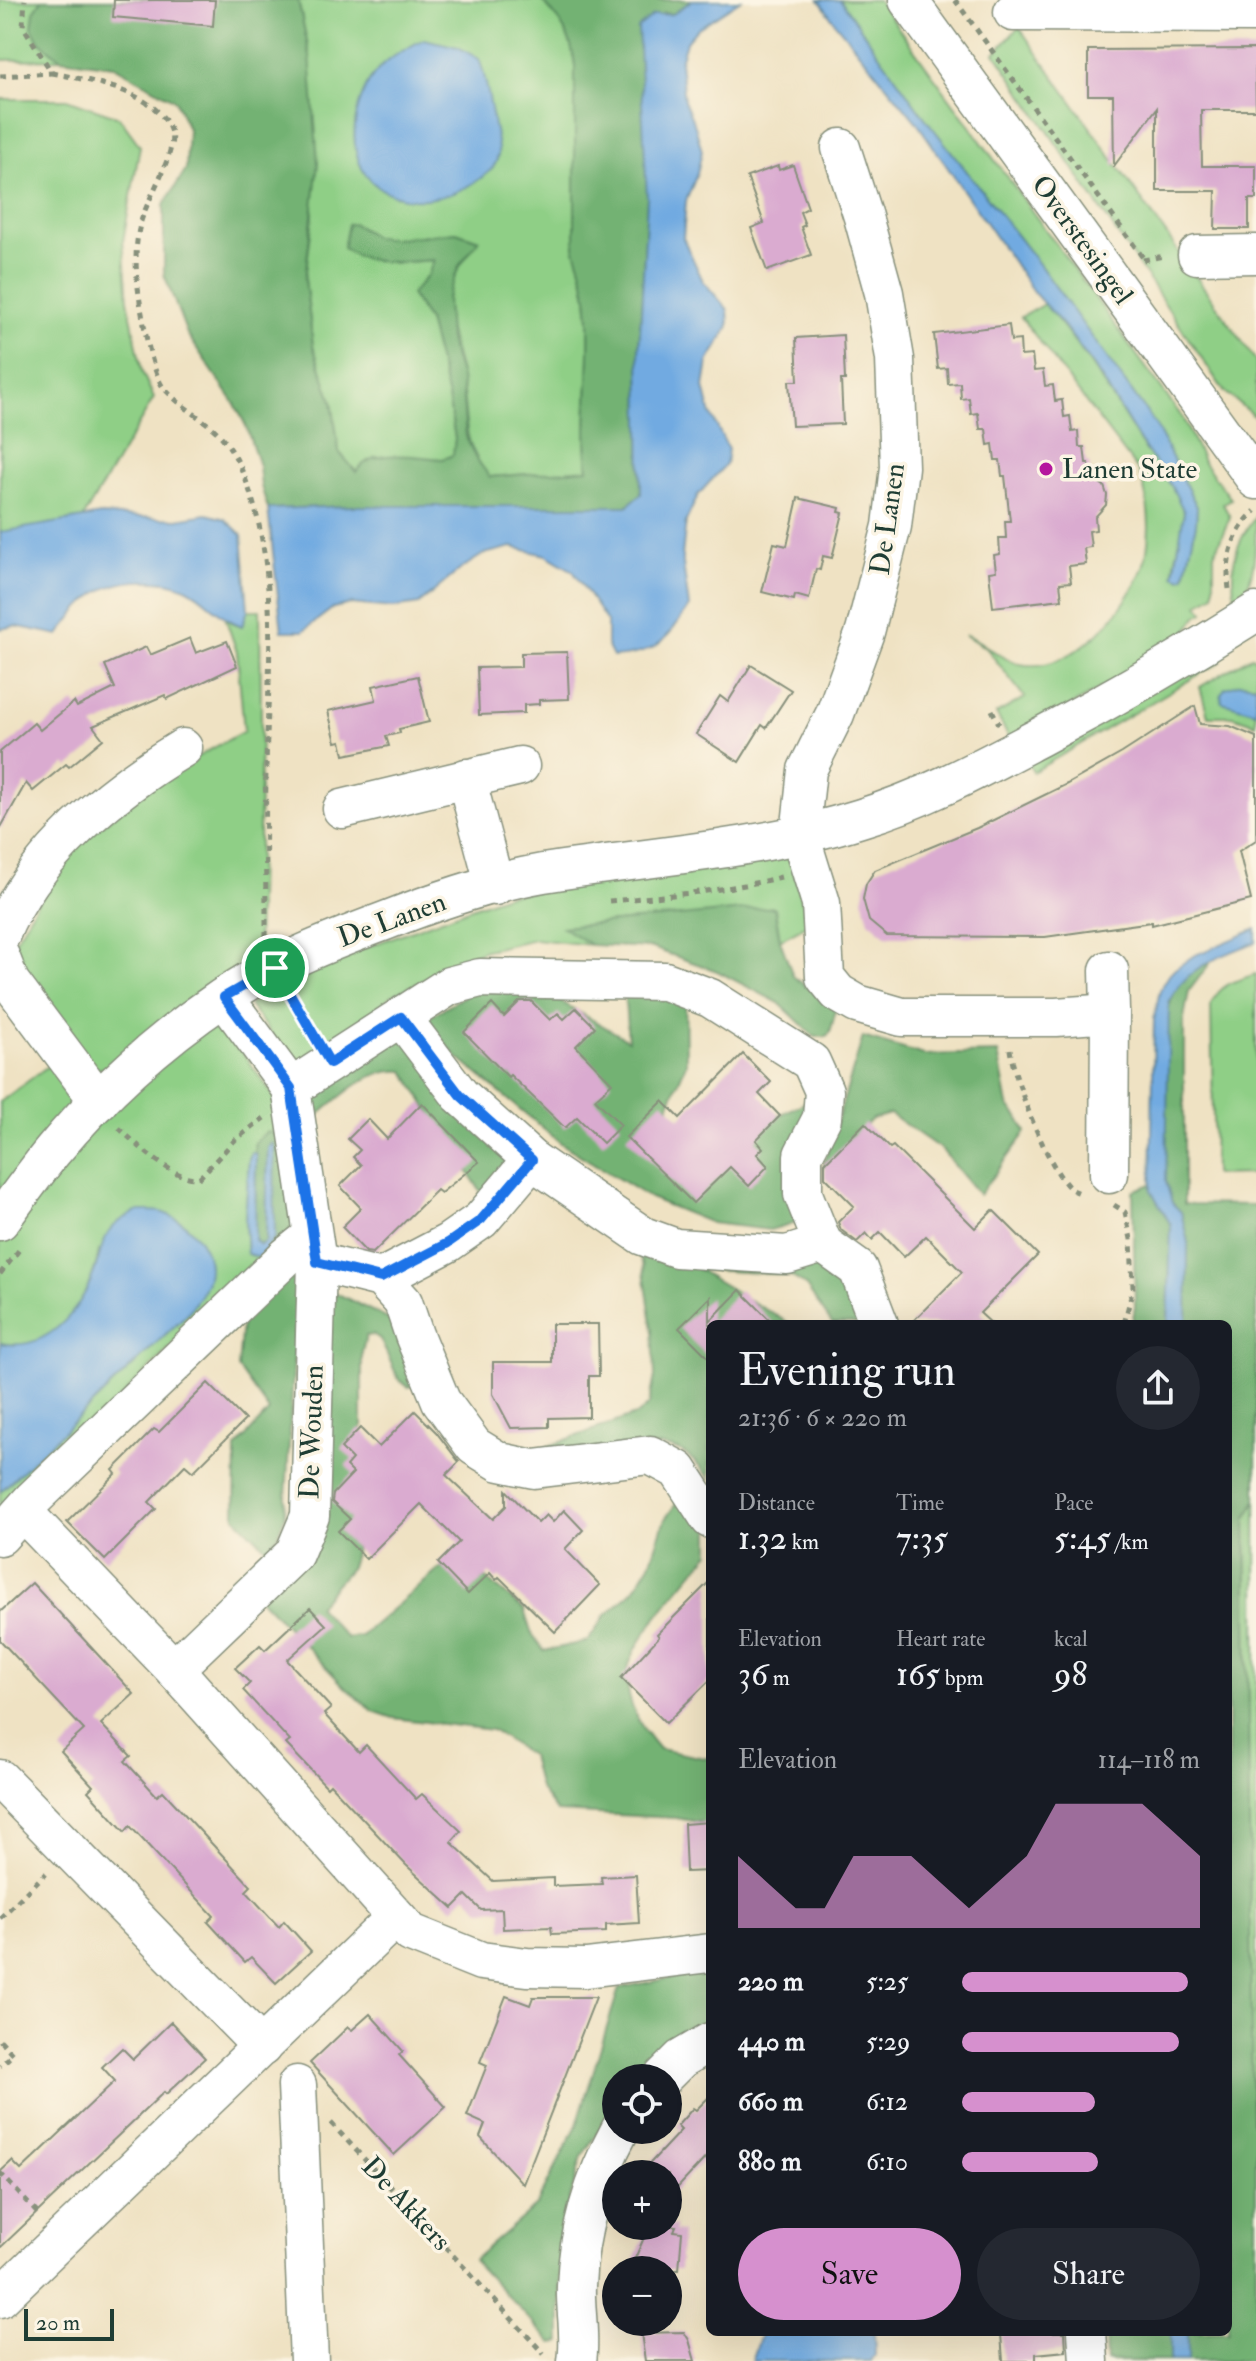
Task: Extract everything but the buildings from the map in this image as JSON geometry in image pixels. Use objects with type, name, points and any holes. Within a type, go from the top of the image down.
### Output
[{"type":"street","name":"Overstesingel","points":[[908,0],[1256,480]]},
{"type":"street","points":[[1013,12],[1256,13]]},
{"type":"street","name":"De Lanen","points":[[800,835],[807,770],[835,714],[865,632],[878,585],[892,526],[899,467],[895,359],[884,293],[841,148]]},
{"type":"street","points":[[1197,255],[1256,254]]},
{"type":"street","name":"De Lanen","points":[[0,1221],[53,1152],[109,1115],[171,1036],[224,997],[275,968],[333,940],[433,902],[540,874],[685,856],[800,835],[864,818],[949,785],[1081,715],[1249,617]]},
{"type":"street","points":[[0,936],[9,915],[53,853],[111,797],[183,748]]},
{"type":"street","points":[[342,809],[520,766]]},
{"type":"street","points":[[466,778],[495,886]]},
{"type":"street","points":[[800,835],[821,903],[825,977],[838,993],[857,1004],[902,1017],[1056,1017],[1110,1013]]},
{"type":"street","points":[[0,956],[10,982],[109,1115]]},
{"type":"street","points":[[1109,970],[1109,1174]]},
{"type":"street","points":[[292,1096],[330,1063],[449,986],[480,978],[665,981],[710,998],[811,1062],[824,1091],[822,1118],[803,1155],[803,1194],[823,1244],[858,1269],[877,1320]]},
{"type":"street","name":"De Wouden","points":[[174,1669],[294,1554],[310,1516],[315,1249],[292,1096],[224,997]]},
{"type":"street","points":[[401,1017],[460,1095],[532,1160],[643,1236],[676,1248],[787,1255],[823,1244]]},
{"type":"street","points":[[381,1278],[448,1243],[481,1220],[532,1160]]},
{"type":"street","points":[[706,1513],[678,1470],[650,1455],[534,1469],[500,1462],[474,1446],[441,1401],[403,1302],[381,1278],[315,1249],[265,1277],[33,1499],[12,1524],[174,1669],[411,1933],[481,1961],[527,1967],[586,1968],[706,1953]]},
{"type":"street","points":[[0,1779],[262,2047]]},
{"type":"street","points":[[0,2298],[396,1917]]},
{"type":"street","points":[[676,2064],[706,2044]]},
{"type":"street","points":[[297,2085],[309,2361]]},
{"type":"street","points":[[577,2361],[576,2286],[581,2238],[592,2192],[613,2144]]},
{"type":"street","points":[[1087,2336],[1089,2361]]},
{"type":"path","points":[[25,0],[23,26],[52,73]]},
{"type":"path","points":[[955,0],[1144,259]]},
{"type":"path","points":[[0,76],[52,73],[116,87],[159,113],[171,132],[171,153],[147,200],[135,257],[145,334],[161,386],[218,433],[234,453],[250,491],[266,567],[270,631],[266,945],[275,968],[330,1063]]},
{"type":"path","points":[[1112,281],[1144,259],[1197,255]]},
{"type":"path","points":[[1249,617],[1231,601],[1227,573],[1233,539],[1256,511]]},
{"type":"path","points":[[109,1115],[138,1146],[175,1173],[193,1179],[200,1177],[256,1121],[292,1096]]},
{"type":"path","points":[[0,1918],[69,1850]]},
{"type":"path","points":[[0,2040],[13,2054],[0,2066]]},
{"type":"path","name":"De Akkers","points":[[297,2085],[550,2361]]},
{"type":"path","points":[[0,2173],[63,2240]]},
{"type":"green space","points":[[0,0],[42,0],[34,12],[39,41],[61,59],[0,60]]},
{"type":"green space","points":[[42,0],[298,0],[310,56],[318,163],[305,279],[313,346],[332,401],[339,452],[356,472],[363,464],[384,456],[443,459],[453,455],[455,438],[448,397],[428,321],[411,294],[428,275],[434,260],[375,261],[343,248],[348,224],[354,224],[375,237],[393,239],[456,232],[479,240],[459,266],[447,298],[449,340],[461,377],[466,436],[475,457],[490,477],[588,469],[588,304],[575,250],[575,66],[564,30],[541,0],[692,0],[673,14],[663,13],[647,198],[639,351],[641,494],[627,506],[268,509],[246,426],[235,404],[187,334],[164,274],[164,205],[186,169],[188,129],[175,100],[114,66],[61,59],[39,41],[32,27],[34,12]]},
{"type":"green space","points":[[298,0],[541,0],[560,22],[571,46],[575,66],[575,250],[588,304],[588,470],[489,477],[473,451],[461,378],[449,330],[447,299],[455,275],[479,240],[456,232],[393,239],[375,237],[354,224],[392,263],[435,260],[428,275],[411,294],[428,321],[448,397],[455,438],[454,455],[443,459],[375,457],[356,472],[339,452],[332,401],[313,346],[305,279],[313,217],[310,56]]},
{"type":"green space","points":[[840,0],[878,0],[1182,417],[1203,461],[1231,499],[1223,504],[1230,517],[1214,554],[1214,594],[1199,604],[1204,612],[1197,616],[1179,642],[1011,741],[996,714],[1025,698],[987,649],[965,635],[1020,664],[1040,665],[1060,659],[1099,633],[1115,615],[1140,576],[1149,535],[1147,503],[1139,472],[1021,317],[1044,304],[1083,353],[1140,442],[1178,493],[1184,510],[1174,575],[1180,578],[1185,576],[1197,507],[1155,424]]},
{"type":"green space","points":[[1019,27],[1256,361],[1256,418],[1224,391],[995,53]]},
{"type":"green space","points":[[0,99],[67,99],[119,117],[140,146],[123,241],[128,300],[142,372],[154,398],[83,518],[5,532],[0,532]]},
{"type":"green space","points":[[1256,516],[1251,575],[1243,595],[1236,602],[1233,578],[1235,556]]},
{"type":"green space","points":[[248,610],[260,610],[257,958],[105,1068],[93,1070],[20,969],[12,946],[67,852],[170,772],[244,731],[237,652],[226,620],[242,626]]},
{"type":"green space","points":[[1252,656],[1256,659],[1256,685],[1241,683],[1223,702],[1256,712],[1256,724],[1233,716],[1208,716],[1200,687]]},
{"type":"green space","points":[[1222,661],[1033,772],[1026,760],[1192,663]]},
{"type":"green space","points":[[789,856],[809,924],[780,940],[775,908],[564,927],[591,945],[535,939],[482,951],[391,996],[314,1061],[293,1063],[249,1005],[263,992],[300,972],[506,895]]},
{"type":"green space","points":[[774,907],[780,940],[793,976],[836,1010],[830,1033],[825,1037],[815,1037],[779,1003],[717,971],[652,948],[591,945],[562,927]]},
{"type":"green space","points":[[1211,962],[1189,991],[1184,1018],[1184,1204],[1256,1205],[1256,1500],[1246,1519],[1252,2124],[1256,2124],[1256,2361],[1188,2361],[1188,2336],[1232,2336],[1232,1320],[1187,1320],[1188,1243],[1181,1212],[1172,1203],[1166,1182],[1167,1018],[1176,990],[1193,971]]},
{"type":"green space","points":[[507,971],[628,1040],[623,975],[685,986],[686,1064],[669,1104],[667,1124],[680,1163],[827,1092],[807,1219],[770,1230],[711,1223],[650,1198],[562,1144],[457,1057],[435,1032],[429,1017]]},
{"type":"green space","points":[[1256,974],[1256,1174],[1214,1175],[1211,1004],[1224,987]]},
{"type":"green space","points":[[206,1025],[224,1026],[280,1105],[292,1143],[255,1142],[254,1153],[249,1159],[245,1221],[247,1254],[259,1257],[0,1521],[0,1492],[188,1313],[99,1251],[88,1287],[67,1319],[53,1332],[37,1340],[19,1344],[0,1343],[0,1241],[66,1153]]},
{"type":"green space","points":[[386,1036],[407,1037],[518,1140],[486,1200],[404,1071],[390,1071],[364,1080],[307,1125],[308,1098]]},
{"type":"green space","points":[[863,1037],[924,1055],[998,1053],[1008,1105],[1026,1132],[979,1195],[942,1150],[890,1114],[872,1119],[823,1167]]},
{"type":"green space","points":[[52,1063],[74,1100],[0,1194],[0,1102]]},
{"type":"green space","points":[[266,1132],[278,1134],[292,1143],[303,1233],[266,1251],[274,1145],[271,1143],[268,1148],[266,1241],[260,1245],[255,1240],[254,1153],[255,1142]]},
{"type":"green space","points":[[1151,1184],[1151,1190],[1171,1225],[1168,1320],[1133,1320],[1133,1191]]},
{"type":"green space","points":[[623,1218],[691,1245],[843,1265],[867,1320],[829,1320],[805,1285],[789,1275],[697,1269],[783,1320],[706,1320],[706,1474],[682,1452],[668,1447],[532,1452],[638,1414],[649,1405],[655,1376],[653,1330],[643,1265]]},
{"type":"green space","points":[[299,1265],[285,1515],[277,1536],[266,1548],[235,1517],[236,1448],[269,1411],[238,1368],[242,1321]]},
{"type":"green space","points":[[334,1292],[408,1329],[438,1381],[408,1387],[399,1380],[380,1339],[374,1335],[366,1336],[362,1352],[362,1456],[356,1542],[351,1567],[317,1606],[347,1638],[361,1636],[450,1560],[465,1561],[524,1610],[531,1632],[544,1651],[588,1641],[606,1615],[634,1590],[650,1564],[665,1519],[688,1488],[706,1508],[706,1558],[648,1630],[637,1647],[627,1676],[629,1697],[636,1716],[659,1749],[706,1758],[706,1823],[676,1818],[557,1812],[539,1788],[531,1756],[492,1730],[393,1718],[373,1711],[345,1687],[258,1596],[291,1571]]},
{"type":"green space","points":[[1256,1500],[1256,2124],[1252,2124],[1246,1519]]},
{"type":"green space","points":[[706,1971],[706,2032],[663,2056],[655,2064],[602,2064],[602,2127],[582,2156],[560,2235],[561,2342],[552,2343],[473,2260],[536,2206],[577,2125],[619,1988]]},
{"type":"green space","points":[[1105,2336],[1170,2336],[1170,2361],[1106,2361]]},
{"type":"water","points":[[692,0],[741,0],[697,29],[686,42],[680,61],[684,101],[702,151],[686,201],[683,238],[703,281],[728,310],[729,326],[708,362],[704,387],[710,412],[728,449],[726,464],[698,495],[686,521],[682,556],[689,607],[658,644],[640,653],[613,657],[607,645],[607,622],[573,571],[546,555],[512,547],[484,554],[419,604],[393,608],[351,604],[333,608],[303,631],[282,631],[268,509],[627,506],[641,494],[639,351],[647,198],[638,28],[654,15],[673,14]]},
{"type":"water","points":[[819,0],[840,0],[1155,424],[1197,507],[1185,576],[1174,575],[1184,512],[1172,487],[1095,368],[1064,326],[1034,293],[915,120]]},
{"type":"water","points":[[424,39],[458,47],[479,59],[487,86],[498,152],[490,171],[464,188],[440,197],[414,199],[389,193],[366,175],[355,145],[355,129],[362,96],[378,70],[394,56]]},
{"type":"water","points":[[207,514],[225,519],[242,535],[248,610],[242,626],[186,588],[165,582],[140,581],[116,585],[96,594],[80,608],[59,635],[15,626],[0,629],[0,532],[101,515],[177,519]]},
{"type":"water","points":[[1241,683],[1256,685],[1256,712],[1222,702],[1221,694],[1225,688]]},
{"type":"water","points":[[1256,929],[1256,942],[1195,971],[1176,989],[1169,1002],[1166,1182],[1172,1203],[1181,1212],[1188,1243],[1187,1320],[1168,1320],[1171,1225],[1151,1190],[1154,1019],[1160,990],[1171,972],[1193,956]]},
{"type":"water","points":[[272,1143],[275,1237],[259,1257],[247,1254],[245,1221],[249,1159],[252,1152],[256,1154],[255,1240],[260,1245],[266,1241],[268,1148]]},
{"type":"water","points":[[139,1211],[164,1213],[193,1232],[201,1242],[209,1263],[203,1290],[188,1313],[0,1492],[0,1343],[33,1342],[59,1326],[88,1287],[109,1232],[122,1219]]},
{"type":"water","points":[[761,2336],[874,2336],[875,2355],[871,2361],[752,2361]]},
{"type":"water","points":[[1170,2336],[1188,2336],[1188,2361],[1170,2361]]},
{"type":"place","name":"Lanen State","points":[[1046,469]]},
{"type":"route","points":[[275,968],[330,1063],[401,1017],[460,1095],[532,1160],[481,1220],[448,1243],[381,1278],[317,1262],[291,1088],[224,997],[275,968]]}]
